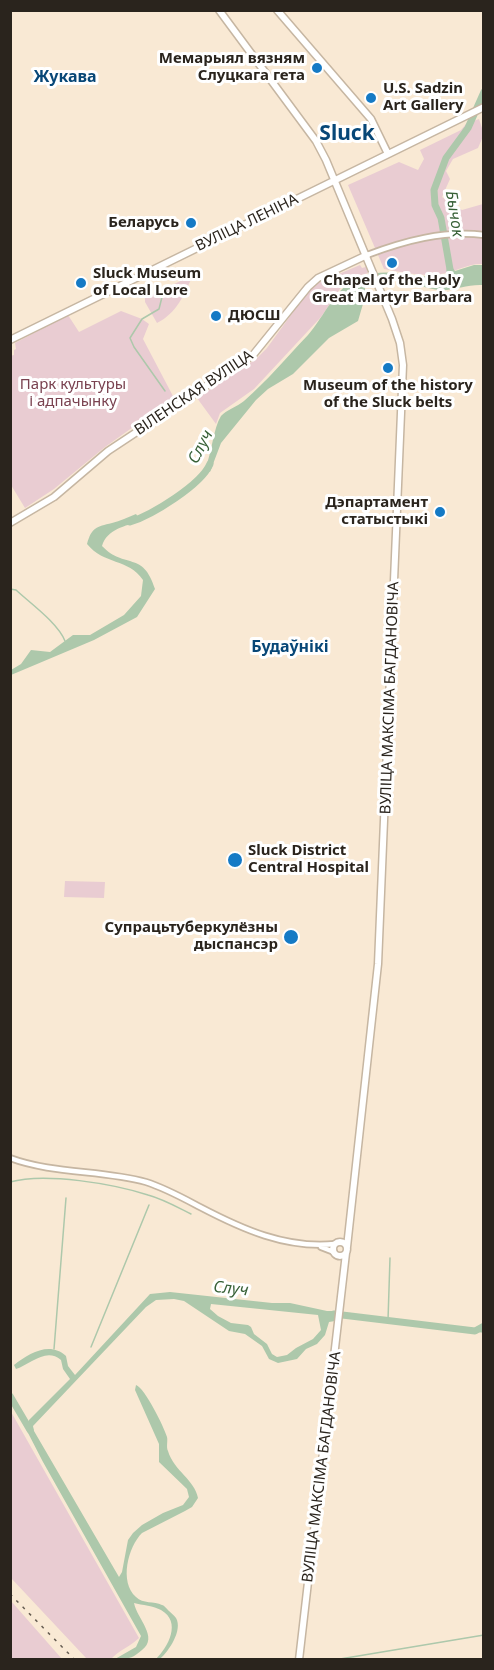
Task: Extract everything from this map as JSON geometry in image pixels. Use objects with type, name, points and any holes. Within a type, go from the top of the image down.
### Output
[{"type":"main road","name":"ВУЛІЦА МАКСІМА БАГДАНОВІЧА","points":[[219,10],[316,141],[336,180],[367,255],[396,331],[403,365],[378,955],[350,1227],[299,1659]]},
{"type":"main road","points":[[277,10],[371,119],[388,154]]},
{"type":"main road","name":"ВУЛІЦА ЛЕНІНА","points":[[10,340],[483,107]]},
{"type":"main road","name":"ВІЛЕНСКАЯ ВУЛІЦА","points":[[10,523],[54,497],[108,451],[253,355],[308,287],[324,275],[367,255]]},
{"type":"main road","points":[[337,1243],[344,1243],[347,1250],[341,1256],[335,1253],[337,1243],[350,1227]]},
{"type":"main road","name":"ВУЛІЦА МАКСІМА БАГДАНОВІЧА","points":[[335,1253],[344,1275]]},
{"type":"street","points":[[367,255],[435,236],[483,235]]},
{"type":"street","points":[[10,1158],[36,1165],[102,1173],[148,1183],[247,1230],[288,1242],[319,1246],[335,1253]]},
{"type":"street","points":[[319,1246],[337,1243]]},
{"type":"green space","points":[[479,119],[484,134],[478,148],[453,159],[446,171],[450,179],[442,197],[462,210],[483,204],[483,264],[434,275],[384,269],[348,185],[399,162],[418,170],[424,159],[420,150]]},
{"type":"green space","points":[[360,265],[362,268],[366,267],[368,273],[351,278],[342,286],[321,317],[254,389],[220,413],[216,424],[197,398],[256,359],[267,348],[309,290],[320,282]]},
{"type":"green space","points":[[193,275],[175,309],[157,323],[145,298]]},
{"type":"green space","name":"Парк культуры і адпачынку","points":[[121,311],[149,324],[143,339],[174,398],[105,447],[54,489],[25,508],[11,485],[10,356],[14,355],[15,343],[68,315],[79,332]]},
{"type":"green space","points":[[65,881],[105,882],[104,898],[64,897]]},
{"type":"green space","points":[[10,1410],[139,1638],[111,1659],[87,1659],[11,1578]]},
{"type":"green space","points":[[11,1601],[62,1659],[11,1659]]},
{"type":"shaded area","name":"Случ","points":[[474,265],[483,265],[483,285],[442,290],[393,278],[374,278],[365,282],[365,297],[358,321],[329,338],[293,374],[268,389],[256,400],[221,443],[210,472],[205,469],[221,416],[244,401],[269,377],[314,328],[344,287],[360,277],[383,272],[434,276],[446,275],[447,267],[452,267],[455,271]]},
{"type":"shaded area","points":[[136,514],[141,521],[112,532],[104,540],[102,546],[110,553],[139,565],[150,577],[155,589],[137,617],[94,640],[11,675],[11,670],[21,664],[31,650],[50,652],[73,635],[90,635],[124,615],[141,596],[143,580],[137,573],[94,551],[87,544],[95,529]]},
{"type":"shaded area","points":[[170,1292],[290,1303],[336,1311],[335,1321],[329,1322],[325,1335],[317,1344],[306,1349],[297,1359],[278,1363],[269,1359],[262,1346],[245,1334],[229,1331],[184,1301],[156,1300],[146,1307],[33,1426],[119,1577],[128,1540],[133,1533],[163,1513],[183,1505],[189,1497],[187,1489],[159,1462],[159,1444],[135,1390],[136,1385],[149,1400],[162,1425],[171,1458],[196,1492],[198,1498],[192,1507],[142,1533],[129,1555],[127,1565],[128,1583],[136,1597],[142,1601],[163,1605],[176,1618],[178,1628],[174,1640],[164,1655],[156,1659],[165,1648],[171,1634],[171,1621],[161,1610],[134,1603],[148,1634],[147,1645],[133,1657],[115,1659],[136,1647],[141,1636],[26,1429],[29,1420],[70,1379],[63,1369],[61,1360],[55,1356],[38,1358],[16,1369],[14,1365],[40,1350],[53,1349],[66,1356],[68,1366],[75,1375],[150,1294]],"holes":[[[211,1304],[318,1315],[321,1330],[313,1339],[287,1355],[277,1357],[272,1354],[267,1344],[254,1334],[251,1327],[231,1323],[210,1309]]]},
{"type":"waterway","name":"Бычок","points":[[451,275],[441,218],[435,205],[434,190],[446,158],[468,128],[484,92]]},
{"type":"waterway","points":[[163,293],[159,309],[142,319],[130,338],[165,391]]},
{"type":"waterway","name":"Случ","points":[[130,522],[151,513],[187,490],[210,464]]},
{"type":"waterway","points":[[10,589],[16,590],[43,614],[56,627],[65,641]]},
{"type":"waterway","points":[[10,1182],[42,1178],[99,1183],[154,1197],[191,1214]]},
{"type":"waterway","points":[[54,1349],[66,1198]]},
{"type":"waterway","points":[[91,1347],[149,1205]]},
{"type":"waterway","points":[[388,1320],[390,1258]]},
{"type":"waterway","name":"Случ","points":[[334,1314],[475,1331],[484,1326]]},
{"type":"waterway","name":"Случ","points":[[475,1331],[484,1332]]},
{"type":"waterway","name":"Случ","points":[[10,1396],[30,1430]]},
{"type":"waterway","points":[[334,1660],[484,1635]]},
{"type":"railway","points":[[10,1594],[75,1660]]},
{"type":"place","name":"Мемарыял вязням Слуцкага гета","points":[[317,68]]},
{"type":"place","name":"U.S. Sadzin Art Gallery","points":[[371,98]]},
{"type":"place","name":"Беларусь","points":[[191,223]]},
{"type":"place","name":"Chapel of the Holy Great Martyr Barbara","points":[[392,263]]},
{"type":"place","name":"Sluck Museum of Local Lore","points":[[81,283]]},
{"type":"place","name":"ДЮСШ","points":[[216,316]]},
{"type":"place","name":"Museum of the history of the Sluck belts","points":[[388,368]]},
{"type":"place","name":"Дэпартамент статыстыкі","points":[[440,512]]},
{"type":"place","name":"Sluck District Central Hospital","points":[[235,860]]},
{"type":"place","name":"Супрацьтуберкулёзны дыспансэр","points":[[291,937]]},
{"type":"district","name":"Жукава","points":[[65,77]]},
{"type":"district","name":"Sluck","points":[[347,134]]},
{"type":"district","name":"Будаўнікі","points":[[290,647]]}]
